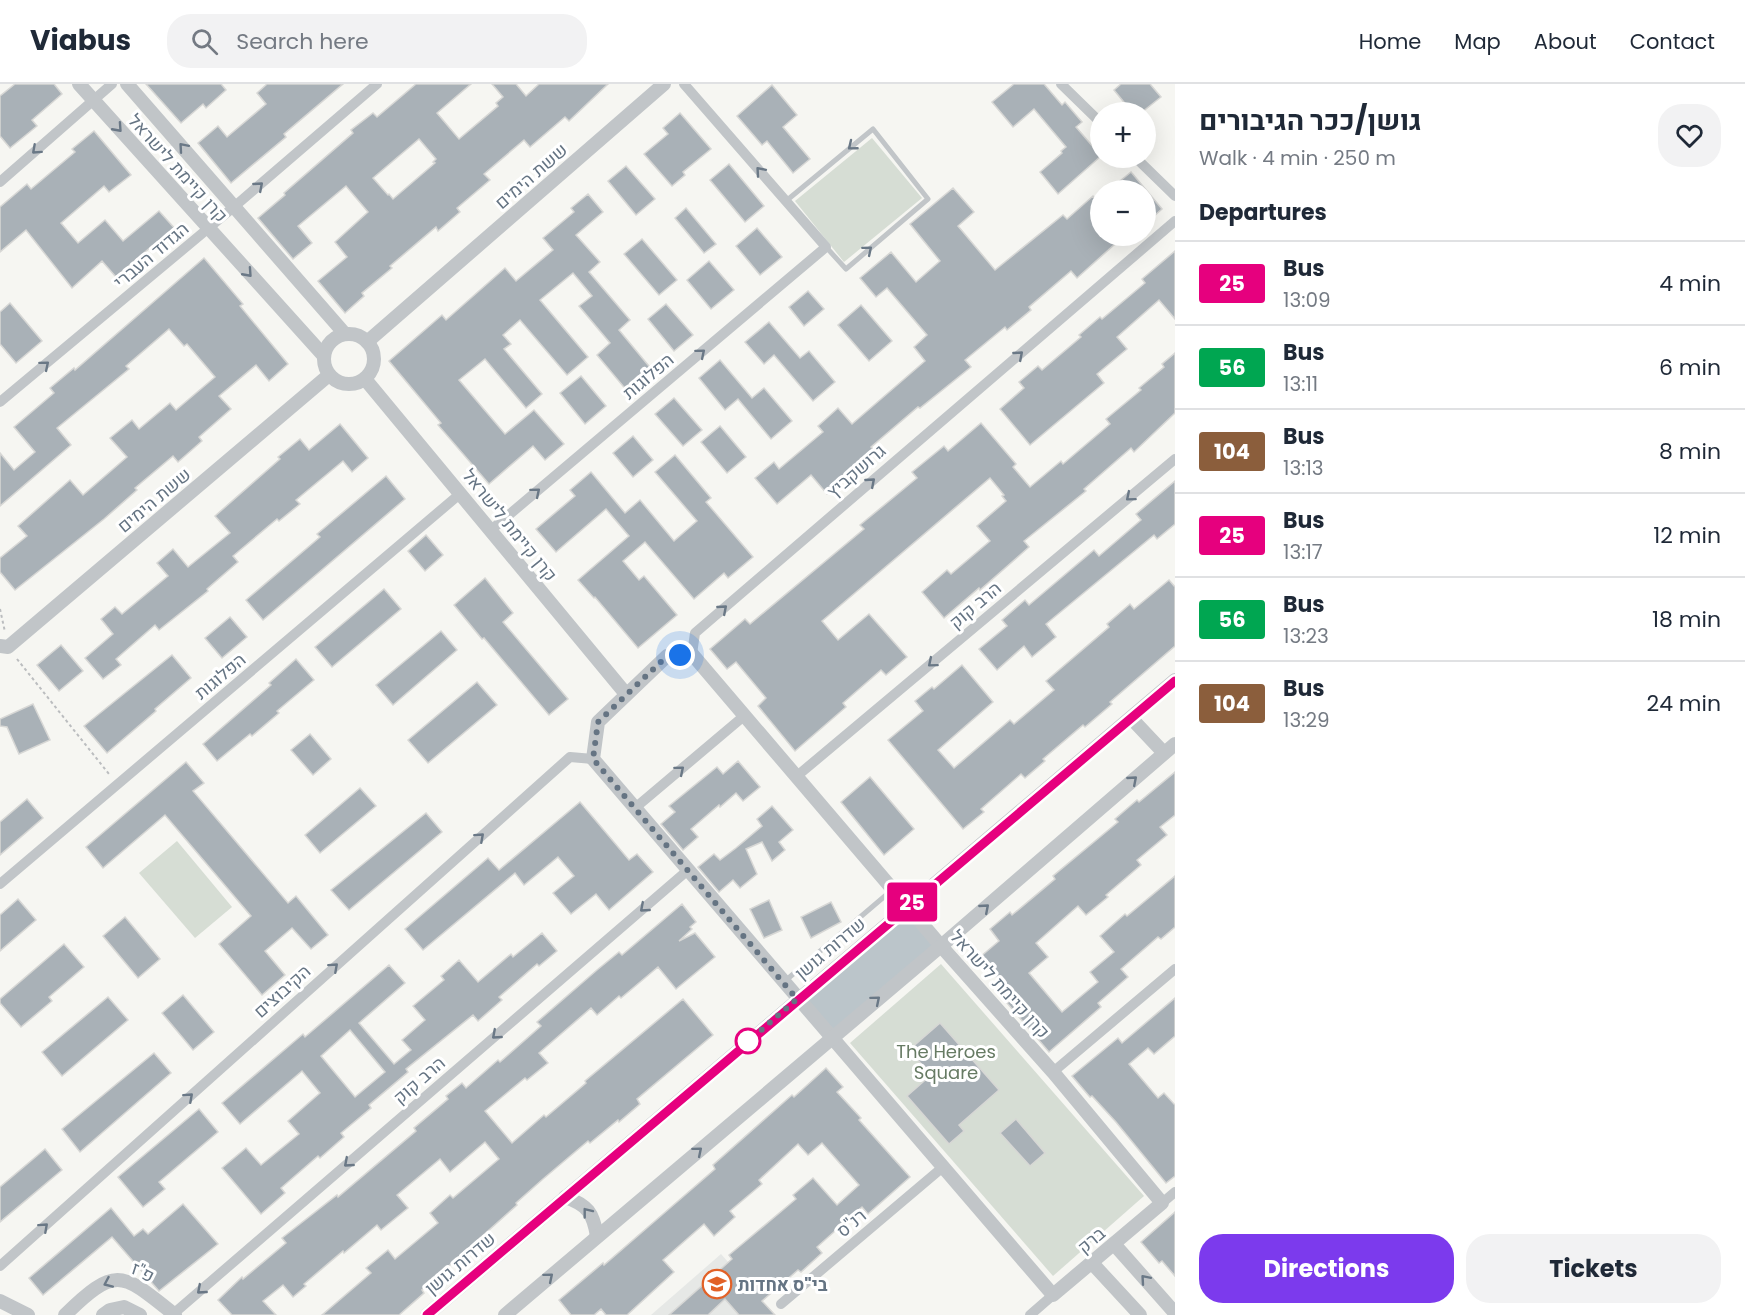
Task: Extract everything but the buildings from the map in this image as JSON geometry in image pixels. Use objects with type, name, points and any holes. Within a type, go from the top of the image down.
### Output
[{"type":"street","name":"קרן קיימת לישראל","points":[[79,84],[324,356]]},
{"type":"street","points":[[0,182],[112,84]]},
{"type":"street","name":"קרן קיימת לישראל","points":[[127,84],[345,334]]},
{"type":"street","name":"הגדוד העברי","points":[[0,402],[209,229],[377,84]]},
{"type":"street","name":"ששת הימים","points":[[367,342],[664,84]]},
{"type":"street","points":[[684,84],[826,247]]},
{"type":"street","points":[[1061,84],[1090,112]]},
{"type":"street","points":[[1146,168],[1175,196]]},
{"type":"street","name":"גרושקביץ","points":[[692,654],[695,633],[1175,221]]},
{"type":"street","name":"הפלוגות","points":[[491,530],[826,247]]},
{"type":"street","points":[[345,334],[361,337],[367,342],[372,349],[373,365],[365,378],[351,385],[335,381],[329,375],[324,363],[324,356],[330,342],[345,334]]},
{"type":"street","name":"ששת הימים","points":[[4,646],[329,375]]},
{"type":"street","name":"קרן קיימת לישראל","points":[[365,378],[626,694]]},
{"type":"street","name":"הרב קוק","points":[[797,776],[1175,459]]},
{"type":"street","name":"הפלוגות","points":[[0,884],[461,493]]},
{"type":"street","name":"קרן קיימת לישראל","points":[[692,654],[941,946],[1053,1072],[1162,1203]]},
{"type":"street","points":[[692,654],[667,656],[598,722],[593,759],[1053,1295]]},
{"type":"street","name":"שדרות גושן","points":[[427,1315],[797,999],[1175,681]]},
{"type":"street","points":[[635,808],[744,716]]},
{"type":"street","points":[[1131,718],[1164,753]]},
{"type":"street","points":[[505,1315],[941,946],[1175,744]]},
{"type":"street","name":"הקיבוצים","points":[[0,1266],[570,757],[593,759]]},
{"type":"street","name":"הרב קוק","points":[[173,1315],[688,870]]},
{"type":"street","points":[[1053,1072],[1175,969]]},
{"type":"street","name":"רנ\"ס","points":[[782,1304],[943,1167]]},
{"type":"street","name":"ברק","points":[[1030,1315],[1175,1192]]},
{"type":"street","points":[[565,1197],[579,1202],[589,1210],[595,1222],[597,1236]]},
{"type":"street","points":[[1114,1244],[1175,1313]]},
{"type":"street","points":[[1092,1263],[1140,1315]]},
{"type":"street","name":"פ\"ז","points":[[65,1315],[78,1302],[106,1282],[115,1279],[125,1280],[135,1285],[173,1315]]},
{"type":"street","points":[[0,1301],[28,1315]]},
{"type":"street","points":[[103,1315],[110,1310],[124,1307],[140,1315]]},
{"type":"lane","points":[[786,201],[873,129],[928,200],[846,269],[826,247]]},
{"type":"lane","points":[[783,982],[893,889]]},
{"type":"path","points":[[0,609],[4,646],[118,784]]},
{"type":"shaded area","points":[[907,912],[934,945],[832,1032],[803,999]]},
{"type":"shaded area","name":"בי\"ס אחדות","points":[[721,1254],[775,1315],[651,1315]]},
{"type":"green space","points":[[872,138],[922,198],[844,262],[795,201]]},
{"type":"green space","points":[[177,841],[232,907],[195,938],[139,873]]},
{"type":"green space","name":"The Heroes Square","points":[[941,964],[1144,1196],[1053,1276],[850,1043]]},
{"type":"bus line","name":"25","points":[[427,1315],[797,999],[1175,681]]},
{"type":"place","name":"בי\"ס אחדות","points":[[717,1284]]},
{"type":"route","points":[[680,655],[667,656],[598,722],[593,759],[797,999],[744,1045],[748,1041]]}]
